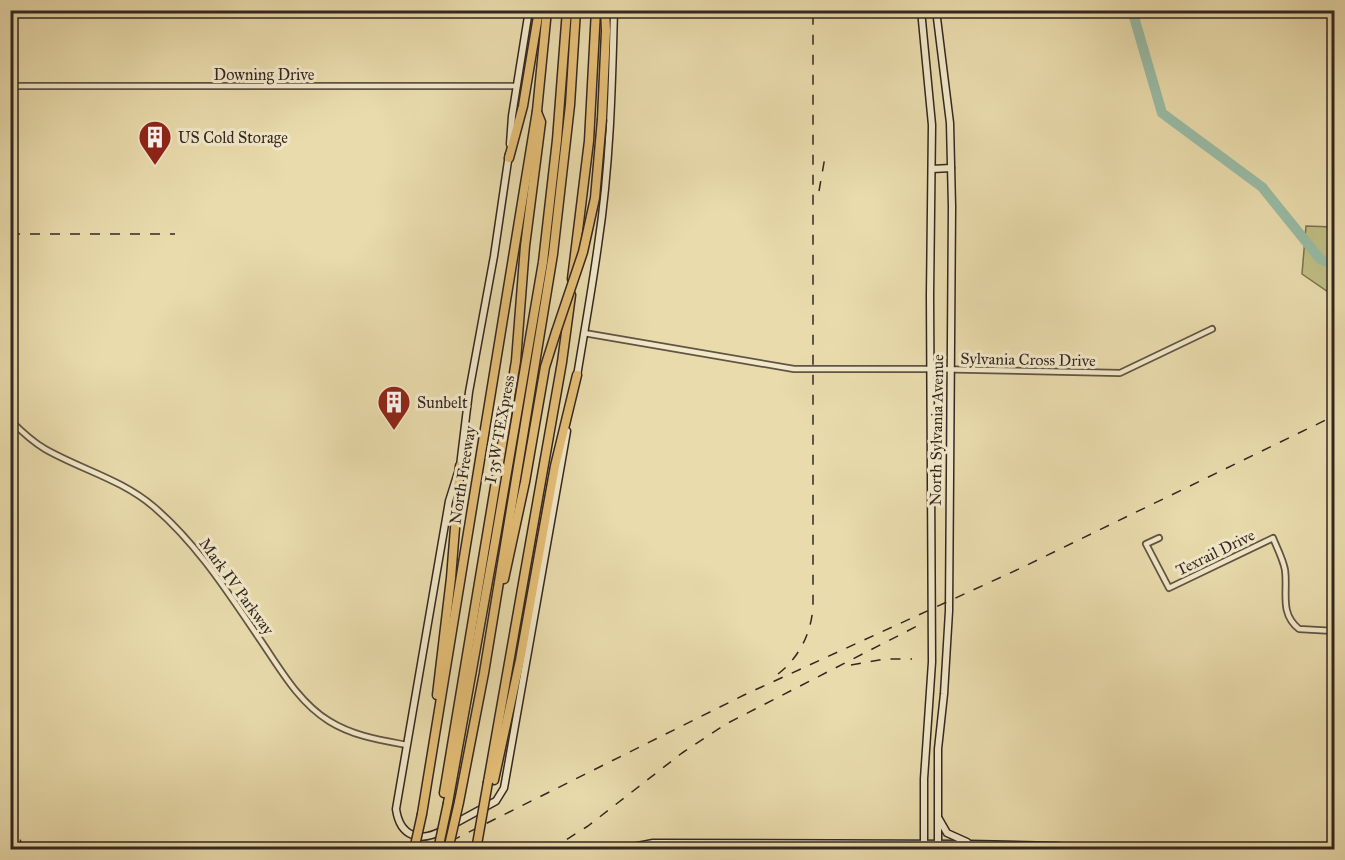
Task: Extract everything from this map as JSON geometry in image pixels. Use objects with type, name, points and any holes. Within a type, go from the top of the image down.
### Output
[{"type":"highway","points":[[509,158],[523,106],[539,10]]},
{"type":"highway","name":"North Freeway","points":[[414,849],[438,718],[537,111],[547,10]]},
{"type":"highway","name":"I 35W TEXpress","points":[[445,804],[495,542],[543,262],[557,140],[567,10]]},
{"type":"highway","name":"I 35W TEXpress","points":[[448,849],[484,673],[553,254],[570,105],[576,10]]},
{"type":"highway","points":[[476,849],[483,810],[491,796],[491,781],[569,316],[572,271],[589,141],[596,10]]},
{"type":"highway","points":[[484,673],[525,482],[545,368],[583,252],[595,198],[602,119],[605,10]]},
{"type":"highway","points":[[438,849],[450,749],[516,361],[525,246],[541,122],[537,111]]},
{"type":"highway","points":[[491,781],[520,660],[555,465],[577,375]]},
{"type":"highway","points":[[438,718],[437,689],[451,578],[460,466]]},
{"type":"main road","points":[[509,158],[516,86],[529,10]]},
{"type":"main road","name":"North Freeway","points":[[509,158],[469,392],[460,466],[449,501],[396,809],[398,821],[419,838],[433,836],[496,801],[504,788],[599,243],[608,158],[614,10]]},
{"type":"main road","name":"North Sylvania Avenue","points":[[921,10],[932,125],[930,369],[932,662],[924,779],[924,846]]},
{"type":"main road","name":"North Sylvania Avenue","points":[[936,10],[947,93],[951,168],[949,611],[938,749],[938,846]]},
{"type":"main road","points":[[932,169],[951,168]]},
{"type":"main road","points":[[929,695],[944,694]]},
{"type":"main road","points":[[938,815],[941,825],[948,833],[970,844]]},
{"type":"main road","points":[[617,849],[653,843],[761,846],[970,844],[1095,849]]},
{"type":"street","name":"Downing Drive","points":[[10,86],[516,86]]},
{"type":"street","name":"Sylvania Cross Drive","points":[[584,333],[794,369],[1120,373],[1212,329]]},
{"type":"street","name":"Mark IV Parkway","points":[[10,420],[43,448],[126,487],[152,505],[183,533],[210,566],[287,679],[316,712],[330,722],[363,736],[407,745]]},
{"type":"street","name":"Texrail Drive","points":[[1159,538],[1146,544],[1169,588],[1273,538],[1285,566],[1288,618],[1299,629],[1306,631],[1335,631]]},
{"type":"green space","points":[[1306,226],[1334,227],[1334,296],[1302,274]]},
{"type":"waterway","points":[[1132,10],[1162,113],[1262,187],[1320,259],[1334,265]]},
{"type":"railway","points":[[778,674],[803,644],[810,625],[813,605],[813,10]]},
{"type":"railway","points":[[819,191],[825,157]]},
{"type":"railway","points":[[10,234],[175,234]]},
{"type":"railway","points":[[433,850],[744,695],[1021,568],[1334,416]]},
{"type":"railway","points":[[550,850],[588,826],[682,753],[726,724],[923,623]]},
{"type":"railway","points":[[851,665],[885,659],[912,659]]},
{"type":"railway","points":[[10,801],[23,850]]},
{"type":"place","name":"US Cold Storage","points":[[155,166]]},
{"type":"place","name":"Sunbelt","points":[[394,431]]}]
